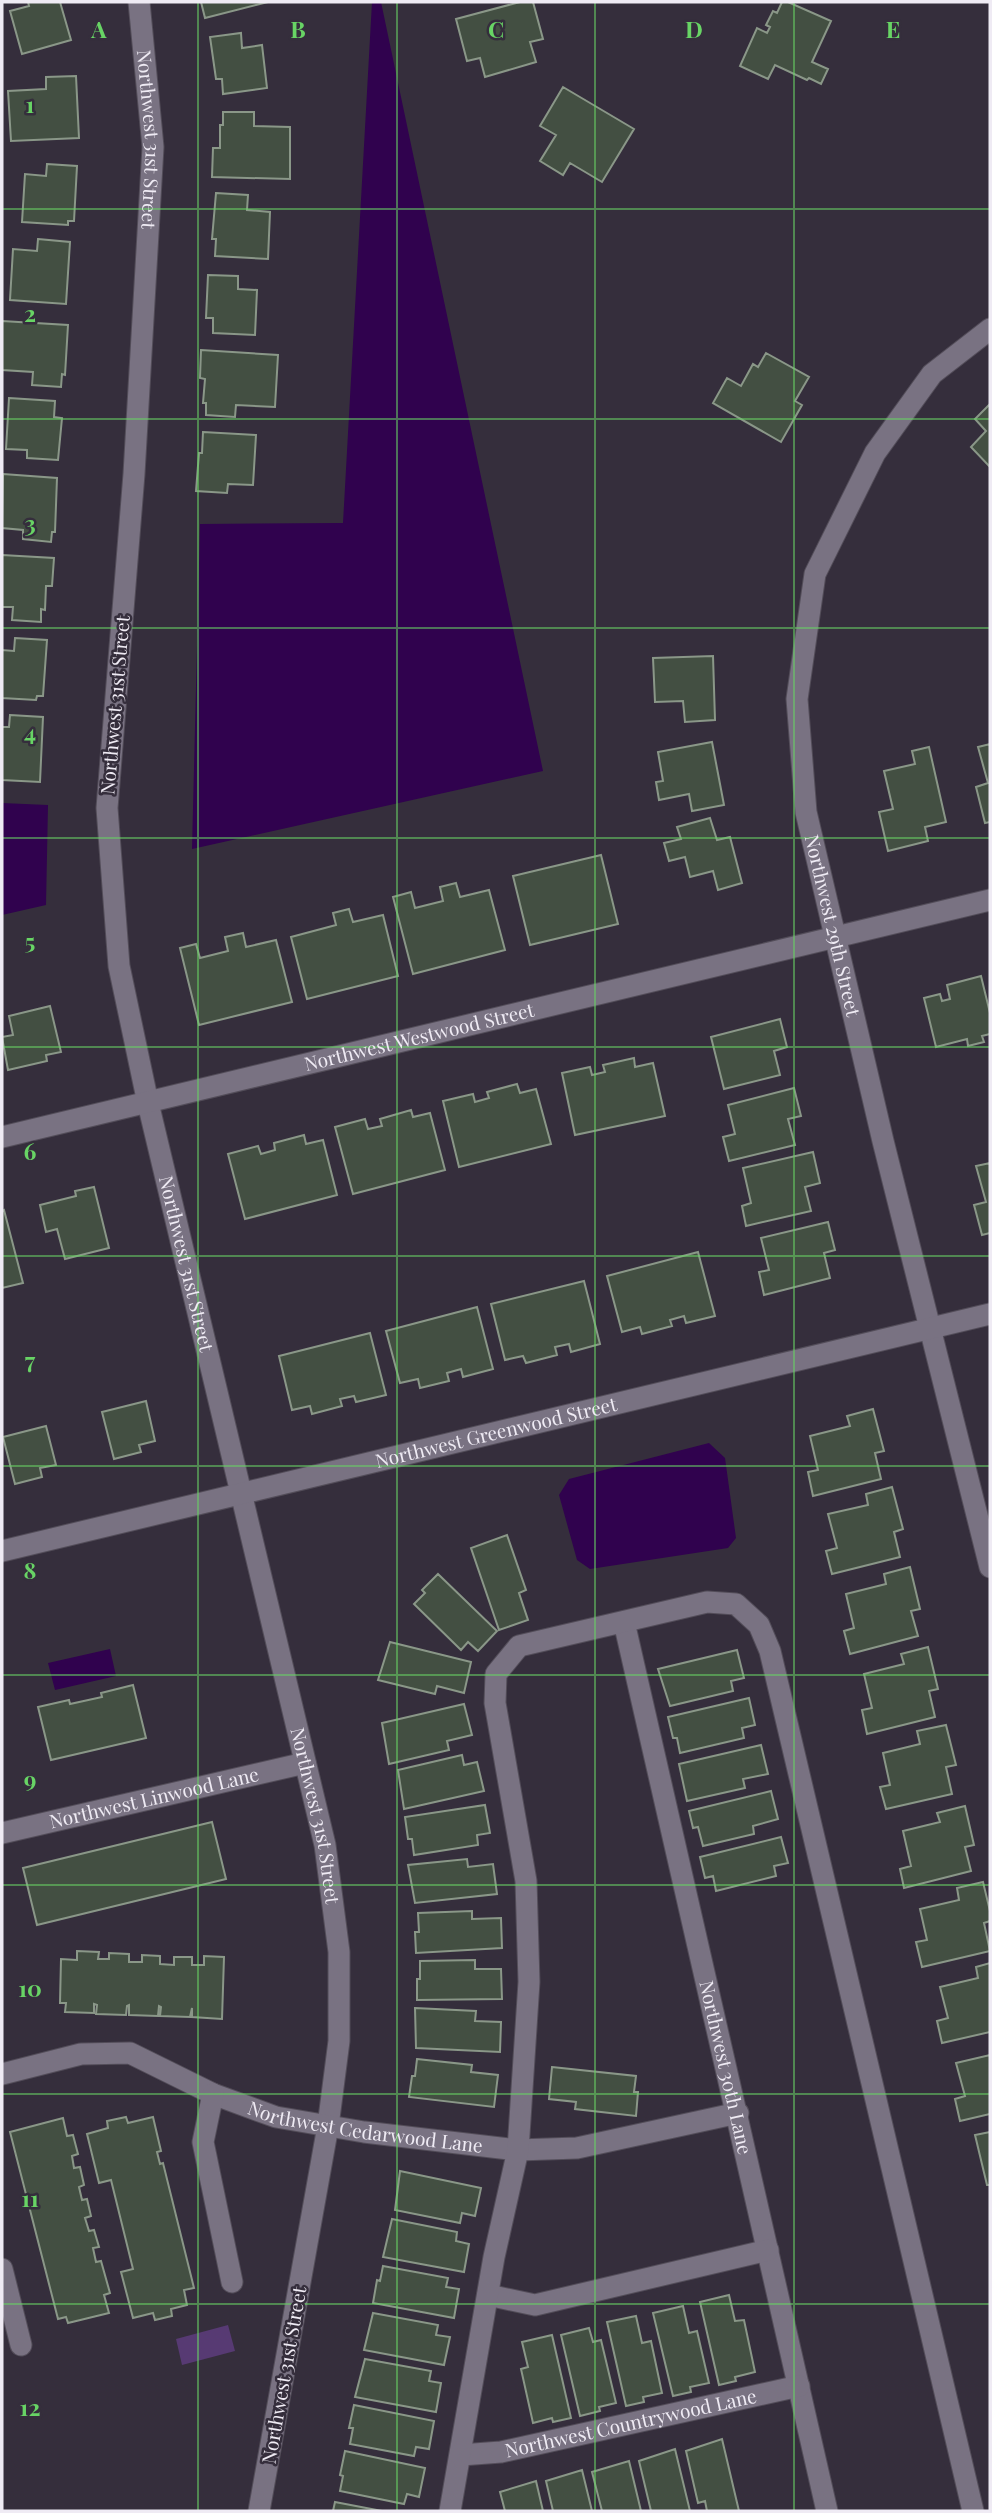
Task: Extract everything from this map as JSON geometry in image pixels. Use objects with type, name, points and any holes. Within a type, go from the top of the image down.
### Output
[{"type":"street","name":"Northwest 31st Street","points":[[139,2],[153,147],[134,474],[107,808],[119,965],[148,1102],[325,1844],[339,1952],[339,2041],[328,2126],[259,2511]]},
{"type":"street","name":"Northwest 29th Street","points":[[990,330],[932,374],[875,453],[815,574],[797,699],[806,812],[883,1141],[990,1567]]},
{"type":"street","name":"Northwest Westwood Street","points":[[2,1137],[990,900]]},
{"type":"street","name":"Northwest Greenwood Street","points":[[2,1551],[990,1314]]},
{"type":"street","points":[[450,2511],[488,2295],[518,2150],[529,1982],[526,1881],[495,1703],[496,1674],[519,1646],[707,1602],[736,1604],[759,1625],[770,1651],[973,2511]]},
{"type":"street","name":"Northwest 30th Lane","points":[[624,1622],[827,2511]]},
{"type":"street","name":"Northwest Linwood Lane","points":[[2,1833],[306,1763]]},
{"type":"street","name":"Northwest Cedarwood Lane","points":[[2,2074],[81,2054],[130,2053],[213,2094],[276,2117],[518,2150],[577,2148],[738,2113]]},
{"type":"street","points":[[213,2094],[203,2142],[232,2282]]},
{"type":"street","points":[[488,2295],[535,2305],[768,2250]]},
{"type":"street","points":[[2,2269],[21,2346]]},
{"type":"street","name":"Northwest Countrywood Lane","points":[[461,2455],[501,2452],[799,2386]]},
{"type":"shaded area","points":[[372,2],[381,2],[543,771],[192,849],[200,524],[343,523]]},
{"type":"shaded area","points":[[2,803],[48,805],[46,905],[2,915]]},
{"type":"shaded area","points":[[709,1443],[725,1458],[736,1538],[728,1548],[590,1569],[577,1560],[559,1495],[569,1479]]},
{"type":"shaded area","points":[[110,1649],[116,1676],[55,1690],[48,1663]]},
{"type":"shaded area","points":[[228,2325],[235,2351],[182,2365],[176,2339]]},
{"type":"building","points":[[28,2],[60,2],[71,40],[22,54],[10,11],[29,6]]},
{"type":"building","points":[[201,2],[268,2],[205,18]]},
{"type":"building","points":[[520,2],[533,2],[543,39],[530,42],[536,62],[485,77],[480,58],[467,61],[456,19]]},
{"type":"building","points":[[782,2],[788,2],[831,21],[812,62],[828,69],[821,84],[775,65],[768,79],[740,66],[757,28],[767,33],[770,27],[766,25],[773,11],[777,13]]},
{"type":"building","points":[[241,33],[242,48],[262,45],[267,88],[223,94],[222,79],[216,79],[210,37]]},
{"type":"building","points":[[76,76],[79,138],[11,141],[8,91],[46,89],[46,77]]},
{"type":"building","points":[[563,87],[634,129],[602,182],[570,163],[563,175],[540,161],[556,135],[540,126]]},
{"type":"building","points":[[223,112],[254,112],[254,126],[290,127],[290,179],[212,177],[213,148],[220,148]]},
{"type":"building","points":[[47,164],[77,166],[74,221],[68,221],[68,225],[22,222],[25,174],[46,176]]},
{"type":"building","points":[[216,193],[248,195],[247,210],[270,212],[268,259],[215,256],[216,239],[212,239]]},
{"type":"building","points":[[38,239],[70,242],[66,304],[10,300],[13,249],[37,251]]},
{"type":"building","points":[[208,275],[238,276],[238,289],[257,290],[255,335],[213,333],[213,318],[206,318]]},
{"type":"building","points":[[2,321],[68,325],[65,375],[62,374],[61,387],[32,385],[33,372],[2,370]]},
{"type":"building","points":[[201,350],[278,355],[275,407],[236,405],[235,417],[206,415],[206,403],[203,403],[205,379],[200,378]]},
{"type":"building","points":[[766,353],[809,377],[795,401],[802,405],[781,442],[713,403],[727,378],[741,386],[753,364],[758,367]]},
{"type":"building","points":[[9,398],[55,401],[54,417],[62,418],[58,460],[27,458],[27,450],[6,449]]},
{"type":"building","points":[[990,404],[990,467],[971,447],[986,431],[975,419]]},
{"type":"building","points":[[203,432],[256,435],[253,485],[228,484],[227,493],[196,491]]},
{"type":"building","points":[[3,474],[57,478],[55,532],[52,532],[51,542],[23,539],[23,530],[2,528]]},
{"type":"building","points":[[2,555],[54,558],[52,586],[46,586],[45,610],[41,609],[41,622],[12,620],[13,607],[2,607]]},
{"type":"building","points":[[15,638],[47,640],[43,696],[37,696],[36,700],[2,698],[2,650],[14,651]]},
{"type":"building","points":[[713,656],[715,720],[685,722],[683,701],[655,702],[653,658]]},
{"type":"building","points":[[10,715],[43,717],[40,782],[2,780],[2,727],[9,727]]},
{"type":"building","points":[[712,742],[724,805],[692,811],[689,794],[659,800],[656,782],[663,781],[658,752]]},
{"type":"building","points":[[990,744],[990,822],[985,823],[976,787],[988,783],[978,747]]},
{"type":"building","points":[[929,747],[946,822],[925,827],[928,841],[888,851],[879,812],[893,809],[884,771],[915,764],[912,751]]},
{"type":"building","points":[[710,818],[717,840],[730,837],[742,883],[718,890],[713,871],[690,877],[685,857],[669,861],[664,843],[681,839],[677,827]]},
{"type":"building","points":[[601,855],[618,924],[530,945],[513,876]]},
{"type":"building","points":[[456,883],[460,897],[489,890],[505,950],[413,974],[393,897],[411,892],[415,908],[443,901],[440,887]]},
{"type":"building","points":[[349,909],[353,922],[383,915],[398,976],[307,999],[291,937],[336,925],[333,913]]},
{"type":"building","points":[[243,933],[246,947],[276,940],[292,1002],[199,1025],[180,948],[196,944],[200,958],[228,951],[225,937]]},
{"type":"building","points":[[981,976],[990,1013],[990,1034],[982,1036],[984,1042],[968,1046],[967,1039],[936,1047],[924,998],[940,994],[942,1001],[950,999],[947,985]]},
{"type":"building","points":[[50,1006],[61,1052],[46,1055],[47,1061],[8,1070],[2,1037],[13,1035],[9,1016]]},
{"type":"building","points":[[780,1019],[787,1047],[774,1051],[780,1075],[724,1089],[711,1037]]},
{"type":"building","points":[[634,1058],[635,1067],[653,1063],[665,1116],[575,1135],[562,1073],[590,1067],[592,1075],[605,1072],[603,1065]]},
{"type":"building","points":[[517,1084],[520,1093],[536,1089],[551,1144],[459,1167],[443,1101],[473,1094],[475,1102],[489,1098],[487,1092]]},
{"type":"building","points":[[794,1088],[801,1116],[788,1119],[795,1145],[729,1161],[723,1137],[735,1134],[728,1105]]},
{"type":"building","points":[[411,1110],[413,1117],[430,1113],[445,1170],[353,1194],[335,1127],[365,1119],[368,1129],[382,1126],[380,1119]]},
{"type":"building","points":[[304,1135],[306,1144],[323,1140],[337,1195],[245,1219],[228,1154],[258,1146],[261,1154],[275,1150],[274,1143]]},
{"type":"building","points":[[813,1152],[820,1183],[805,1187],[811,1211],[746,1226],[742,1206],[751,1203],[743,1168]]},
{"type":"building","points":[[990,1163],[990,1233],[982,1235],[974,1205],[986,1202],[976,1166]]},
{"type":"building","points":[[94,1187],[109,1248],[65,1259],[57,1229],[46,1232],[40,1205],[76,1196],[75,1191]]},
{"type":"building","points":[[4,1210],[23,1283],[2,1288],[2,1211]]},
{"type":"building","points":[[828,1222],[835,1250],[824,1253],[830,1278],[764,1295],[759,1272],[769,1270],[761,1238]]},
{"type":"building","points":[[698,1252],[715,1316],[686,1323],[684,1316],[670,1320],[672,1326],[642,1334],[640,1327],[622,1332],[607,1276]]},
{"type":"building","points":[[584,1281],[600,1344],[571,1352],[569,1344],[555,1347],[557,1355],[526,1363],[523,1356],[505,1360],[491,1304]]},
{"type":"building","points":[[477,1307],[493,1369],[463,1377],[461,1369],[447,1373],[449,1381],[420,1388],[418,1379],[400,1383],[386,1331]]},
{"type":"building","points":[[370,1333],[386,1395],[356,1402],[354,1396],[340,1399],[342,1406],[312,1414],[310,1406],[292,1410],[279,1356]]},
{"type":"building","points":[[146,1401],[155,1441],[139,1445],[141,1452],[114,1459],[102,1412]]},
{"type":"building","points":[[873,1409],[884,1451],[875,1453],[881,1479],[813,1496],[808,1472],[818,1470],[810,1436],[850,1426],[847,1416]]},
{"type":"building","points":[[46,1426],[56,1465],[40,1468],[42,1477],[15,1484],[3,1437]]},
{"type":"building","points":[[892,1487],[903,1529],[894,1532],[900,1557],[832,1574],[826,1551],[837,1548],[828,1514],[868,1505],[866,1494]]},
{"type":"building","points":[[507,1535],[526,1590],[519,1593],[528,1620],[499,1630],[471,1548]]},
{"type":"building","points":[[910,1567],[920,1609],[911,1611],[918,1636],[850,1654],[844,1631],[854,1628],[846,1594],[886,1584],[884,1574]]},
{"type":"building","points":[[438,1574],[497,1631],[478,1651],[468,1642],[461,1650],[414,1604],[425,1593],[422,1590]]},
{"type":"building","points":[[390,1642],[471,1662],[464,1693],[437,1686],[435,1694],[378,1680]]},
{"type":"building","points":[[928,1647],[938,1689],[929,1691],[935,1717],[867,1734],[862,1710],[872,1708],[864,1674],[904,1664],[901,1654]]},
{"type":"building","points":[[737,1650],[744,1678],[731,1681],[733,1691],[670,1706],[658,1669]]},
{"type":"building","points":[[133,1685],[146,1738],[51,1760],[38,1707],[69,1700],[70,1704],[102,1697],[101,1693]]},
{"type":"building","points":[[749,1698],[755,1725],[742,1728],[744,1738],[680,1753],[668,1717]]},
{"type":"building","points":[[464,1704],[472,1735],[447,1741],[449,1750],[389,1764],[382,1723]]},
{"type":"building","points":[[946,1725],[956,1765],[946,1767],[952,1794],[886,1809],[880,1787],[890,1785],[883,1753],[920,1744],[917,1731]]},
{"type":"building","points":[[761,1745],[768,1774],[743,1779],[745,1788],[687,1801],[679,1764]]},
{"type":"building","points":[[462,1755],[464,1765],[477,1762],[484,1791],[404,1809],[398,1770]]},
{"type":"building","points":[[771,1791],[778,1819],[753,1826],[754,1834],[703,1846],[698,1827],[693,1828],[689,1811]]},
{"type":"building","points":[[485,1805],[490,1833],[477,1835],[478,1845],[414,1855],[412,1839],[408,1839],[405,1817]]},
{"type":"building","points":[[965,1806],[974,1845],[965,1847],[971,1871],[904,1888],[900,1869],[911,1866],[903,1831],[940,1822],[937,1813]]},
{"type":"building","points":[[212,1822],[226,1879],[37,1925],[23,1868]]},
{"type":"building","points":[[781,1837],[788,1863],[774,1866],[776,1876],[716,1891],[713,1876],[705,1878],[700,1857]]},
{"type":"building","points":[[467,1859],[468,1867],[493,1864],[497,1894],[415,1903],[408,1865]]},
{"type":"building","points":[[983,1882],[990,1911],[990,1921],[984,1923],[990,1951],[922,1967],[916,1942],[927,1940],[920,1909],[959,1900],[957,1888]]},
{"type":"building","points":[[472,1911],[472,1919],[501,1918],[502,1948],[416,1953],[418,1913]]},
{"type":"building","points":[[77,1951],[99,1952],[98,1959],[109,1959],[109,1953],[129,1954],[129,1962],[142,1962],[142,1955],[160,1956],[160,1964],[174,1965],[174,1957],[192,1957],[192,1965],[204,1965],[204,1956],[224,1957],[222,2019],[192,2017],[192,2008],[190,2017],[160,2016],[159,2006],[158,2016],[129,2015],[129,2005],[126,2015],[96,2014],[97,2005],[94,2004],[94,2013],[65,2012],[66,2003],[60,2003],[61,1959],[77,1960]]},
{"type":"building","points":[[475,1960],[475,1969],[501,1969],[502,1999],[417,2000],[420,1961]]},
{"type":"building","points":[[990,1963],[990,2032],[942,2043],[937,2021],[948,2018],[940,1987],[978,1978],[976,1967]]},
{"type":"building","points":[[415,2008],[476,2011],[475,2021],[501,2022],[500,2052],[416,2048]]},
{"type":"building","points":[[990,2055],[990,2114],[960,2121],[955,2099],[965,2096],[956,2063]]},
{"type":"building","points":[[417,2059],[472,2065],[471,2072],[498,2075],[494,2107],[409,2097]]},
{"type":"building","points":[[552,2067],[636,2076],[636,2116],[575,2109],[576,2102],[549,2099]]},
{"type":"building","points":[[126,2117],[128,2123],[153,2117],[161,2151],[157,2152],[160,2164],[163,2163],[194,2288],[184,2290],[187,2305],[171,2309],[172,2316],[155,2320],[153,2313],[133,2318],[121,2272],[133,2269],[111,2180],[99,2183],[87,2134],[108,2128],[107,2121]]},
{"type":"building","points":[[63,2118],[67,2136],[73,2135],[78,2154],[72,2156],[74,2168],[80,2167],[84,2185],[79,2187],[82,2200],[87,2199],[91,2216],[85,2218],[89,2231],[94,2230],[99,2247],[93,2248],[96,2262],[101,2261],[110,2293],[104,2295],[109,2313],[68,2323],[66,2317],[58,2319],[10,2132]]},
{"type":"building","points":[[990,2132],[990,2185],[987,2185],[975,2135]]},
{"type":"building","points":[[400,2171],[481,2188],[475,2216],[462,2213],[460,2223],[395,2210]]},
{"type":"building","points":[[392,2219],[457,2232],[456,2241],[469,2244],[464,2272],[383,2257]]},
{"type":"building","points":[[383,2266],[448,2278],[446,2287],[459,2289],[454,2318],[373,2303],[377,2280],[380,2281]]},
{"type":"building","points":[[729,2295],[735,2321],[744,2320],[755,2372],[719,2385],[700,2302]]},
{"type":"building","points":[[683,2306],[689,2333],[697,2331],[709,2383],[690,2387],[691,2392],[673,2396],[653,2313]]},
{"type":"building","points":[[373,2313],[438,2325],[436,2335],[450,2337],[444,2365],[364,2350]]},
{"type":"building","points":[[636,2316],[642,2343],[651,2341],[662,2393],[643,2397],[644,2402],[626,2406],[607,2322]]},
{"type":"building","points":[[589,2328],[593,2342],[601,2340],[616,2403],[580,2416],[561,2335]]},
{"type":"building","points":[[552,2335],[571,2418],[553,2422],[552,2418],[533,2423],[521,2369],[528,2367],[522,2342]]},
{"type":"building","points":[[365,2359],[431,2371],[429,2381],[441,2383],[436,2412],[355,2397]]},
{"type":"building","points":[[354,2405],[434,2421],[429,2449],[416,2447],[414,2456],[350,2444],[353,2428],[349,2428]]},
{"type":"building","points":[[722,2439],[739,2511],[707,2511],[705,2501],[698,2503],[686,2451]]},
{"type":"building","points":[[675,2449],[690,2511],[651,2511],[639,2461]]},
{"type":"building","points":[[345,2451],[425,2468],[419,2497],[407,2494],[404,2504],[340,2491]]},
{"type":"building","points":[[629,2461],[641,2511],[602,2511],[592,2472]]},
{"type":"building","points":[[582,2470],[592,2511],[553,2511],[546,2481]]},
{"type":"building","points":[[536,2481],[543,2511],[505,2511],[500,2492]]},
{"type":"building","points":[[335,2502],[382,2511],[333,2511]]}]
